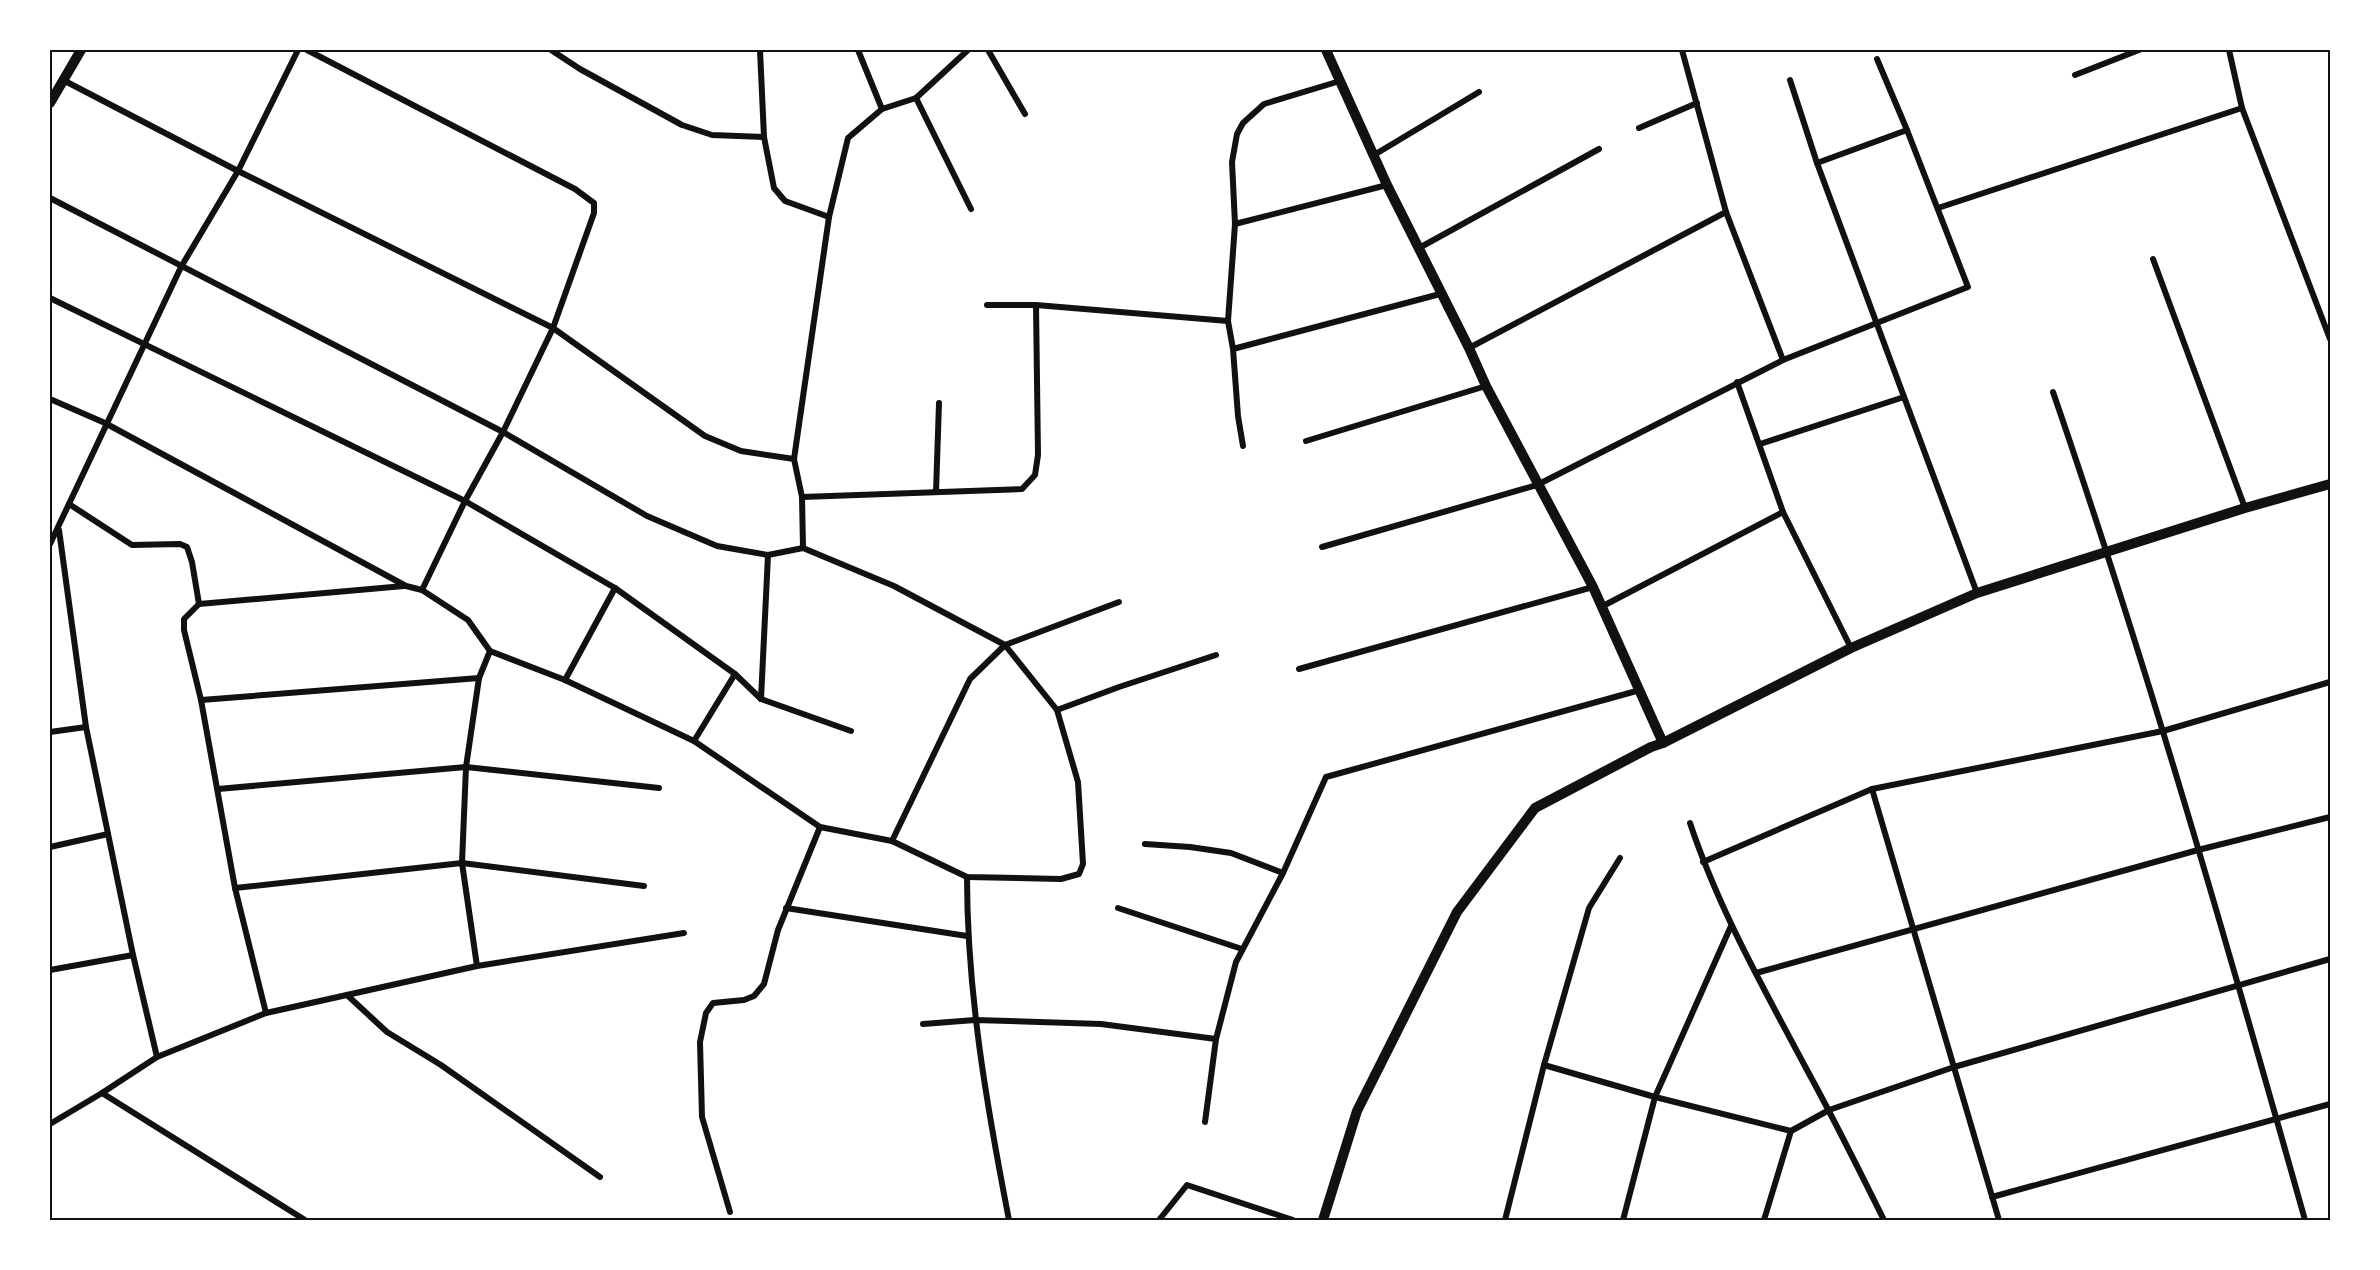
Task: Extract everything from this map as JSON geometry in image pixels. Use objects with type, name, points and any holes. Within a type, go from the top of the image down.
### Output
[{"type":"street","points":[[50,103],[81,50]]},
{"type":"street","points":[[50,544],[105,423],[181,267],[238,171],[298,50]]},
{"type":"street","points":[[307,50],[575,189],[594,203],[594,213],[553,328],[422,590]]},
{"type":"street","points":[[551,50],[580,69],[682,125],[712,135],[764,137]]},
{"type":"street","points":[[760,50],[764,137],[774,188],[785,201],[829,217]]},
{"type":"street","points":[[858,50],[882,109]]},
{"type":"street","points":[[803,548],[802,497],[794,459],[829,217],[848,138],[882,109],[916,98],[968,50]]},
{"type":"street","points":[[988,50],[1025,114]]},
{"type":"street","points":[[1326,50],[1387,185],[1440,294],[1537,485],[1593,587],[1663,743]]},
{"type":"street","points":[[1682,50],[1726,212],[1783,360]]},
{"type":"street","points":[[2075,75],[2139,50]]},
{"type":"street","points":[[2229,50],[2242,108],[2331,339]]},
{"type":"street","points":[[1322,547],[1537,485],[1783,360],[1968,287],[1907,130],[1876,59]]},
{"type":"street","points":[[63,80],[238,171],[553,328],[705,436],[741,451],[794,459]]},
{"type":"street","points":[[1790,80],[1817,164],[1977,593]]},
{"type":"street","points":[[1243,446],[1228,321],[1234,224],[1232,162],[1237,134],[1243,123],[1264,104],[1340,81]]},
{"type":"street","points":[[1374,154],[1479,92]]},
{"type":"street","points":[[916,98],[971,209]]},
{"type":"street","points":[[1639,128],[1697,103]]},
{"type":"street","points":[[1938,208],[2242,108]]},
{"type":"street","points":[[1817,164],[1907,130]]},
{"type":"street","points":[[1419,248],[1599,149]]},
{"type":"street","points":[[1234,224],[1387,185]]},
{"type":"street","points":[[50,198],[503,432],[647,516],[717,546],[768,555],[803,548],[894,586],[1005,645],[1057,710],[1078,782],[1083,864],[1079,873],[1061,879],[967,877],[892,841],[820,827],[694,741],[565,680],[489,651],[468,620],[422,590],[406,586],[105,423],[50,399]]},
{"type":"street","points":[[1469,348],[1726,212]]},
{"type":"street","points":[[2153,259],[2245,507]]},
{"type":"street","points":[[1233,349],[1440,294]]},
{"type":"street","points":[[50,298],[465,501],[615,588],[735,674],[761,699],[851,731]]},
{"type":"street","points":[[987,306],[1036,305],[1228,321]]},
{"type":"street","points":[[802,497],[1022,489],[1035,475],[1038,455],[1036,305]]},
{"type":"street","points":[[1737,382],[1782,512],[1851,648]]},
{"type":"street","points":[[1305,441],[1486,386]]},
{"type":"street","points":[[2053,392],[2108,552],[2163,731],[2305,1221]]},
{"type":"street","points":[[1760,444],[1904,397]]},
{"type":"street","points":[[936,492],[939,403]]},
{"type":"street","points":[[1323,1221],[1358,1112],[1457,912],[1535,808],[1651,747],[1851,648],[1977,593],[2245,507],[2331,484]]},
{"type":"street","points":[[69,504],[132,545],[180,544],[187,547],[192,562],[199,604]]},
{"type":"street","points":[[1601,607],[1782,512]]},
{"type":"street","points":[[58,529],[86,727],[133,955],[157,1057]]},
{"type":"street","points":[[761,699],[768,555]]},
{"type":"street","points":[[266,1013],[236,888],[201,700],[184,630],[184,619],[199,604],[406,586]]},
{"type":"street","points":[[1299,669],[1593,587]]},
{"type":"street","points":[[565,680],[615,588]]},
{"type":"street","points":[[892,841],[970,680],[1005,645],[1119,602]]},
{"type":"street","points":[[477,966],[462,863],[466,767],[479,678],[489,651]]},
{"type":"street","points":[[1057,710],[1216,655]]},
{"type":"street","points":[[694,741],[735,674]]},
{"type":"street","points":[[201,700],[479,678]]},
{"type":"street","points":[[1703,862],[1872,789],[2163,731],[2331,682]]},
{"type":"street","points":[[1205,1122],[1216,1039],[1236,962],[1283,873],[1326,777],[1641,690]]},
{"type":"street","points":[[50,732],[86,727]]},
{"type":"street","points":[[218,789],[466,767],[659,788]]},
{"type":"street","points":[[1872,789],[1999,1221]]},
{"type":"street","points":[[1756,974],[2198,850],[2331,817]]},
{"type":"street","points":[[1690,823],[1703,862],[1731,926],[1829,1110],[1884,1221]]},
{"type":"street","points":[[730,1212],[702,1117],[700,1042],[706,1013],[713,1003],[744,1000],[754,996],[765,984],[778,930],[820,827]]},
{"type":"street","points":[[50,847],[108,834]]},
{"type":"street","points":[[1145,843],[1231,853],[1283,873]]},
{"type":"street","points":[[1505,1221],[1544,1065],[1589,908],[1620,858]]},
{"type":"street","points":[[236,888],[462,863],[644,886]]},
{"type":"street","points":[[967,877],[967,936],[975,1020],[1009,1221]]},
{"type":"street","points":[[786,908],[967,936]]},
{"type":"street","points":[[1118,908],[1242,949]]},
{"type":"street","points":[[1623,1221],[1655,1097],[1731,926]]},
{"type":"street","points":[[50,1124],[102,1094],[157,1057],[266,1013],[477,966],[684,933]]},
{"type":"street","points":[[50,969],[133,955]]},
{"type":"street","points":[[1544,1065],[1655,1097],[1791,1131],[1829,1110],[1954,1067],[2237,984],[2331,959]]},
{"type":"street","points":[[347,994],[387,1032],[441,1065],[600,1177]]},
{"type":"street","points":[[923,1024],[975,1020],[1101,1024],[1216,1039]]},
{"type":"street","points":[[102,1094],[305,1221]]},
{"type":"street","points":[[1992,1197],[2331,1104]]},
{"type":"street","points":[[1764,1221],[1791,1131]]},
{"type":"street","points":[[1159,1221],[1187,1185],[1293,1221]]}]
